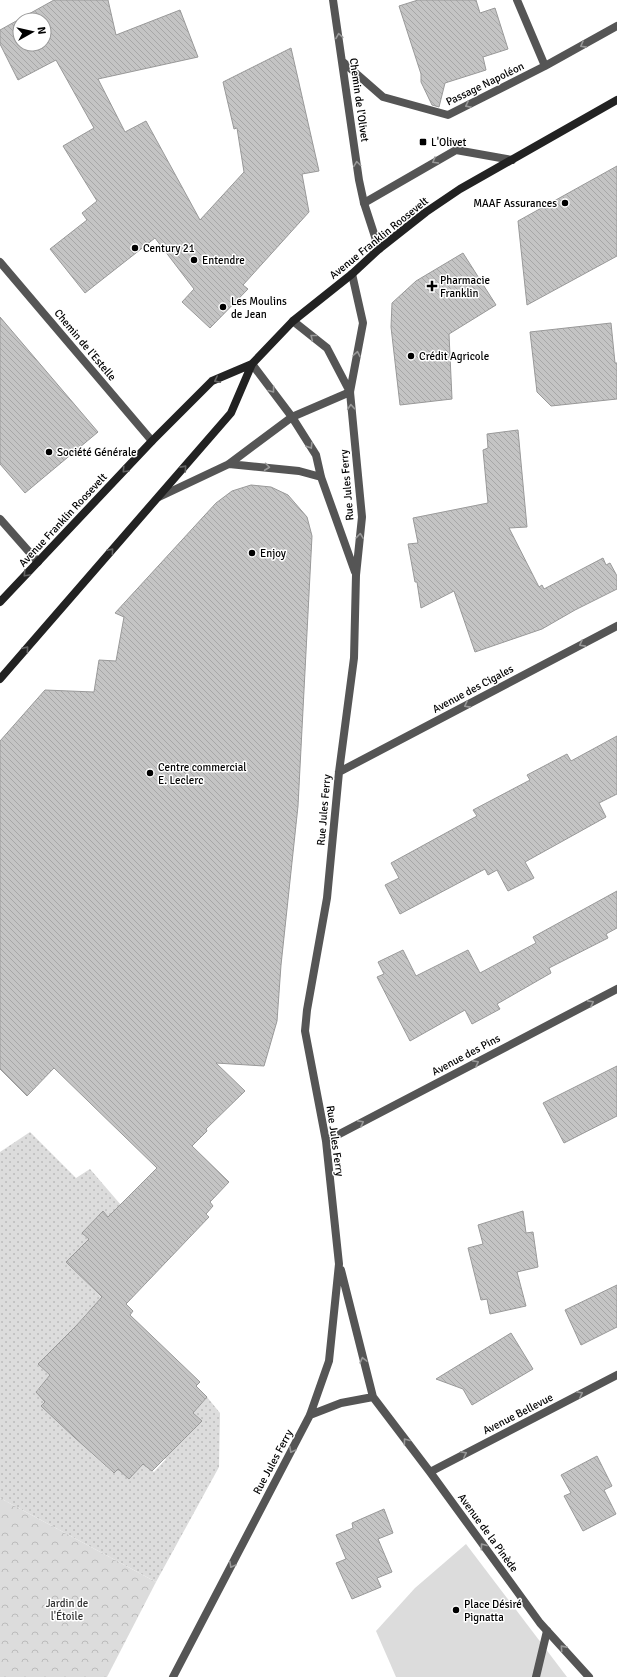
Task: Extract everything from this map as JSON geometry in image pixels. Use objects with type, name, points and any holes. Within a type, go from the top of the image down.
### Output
[{"type":"main road","name":"Avenue Franklin Roosevelt","points":[[0,679],[231,413],[252,364],[293,321],[352,274],[379,249],[445,199],[617,100]]},
{"type":"main road","name":"Avenue Franklin Roosevelt","points":[[0,602],[152,441],[212,381],[252,364]]},
{"type":"street","name":"Chemin de l'Olivet","points":[[333,0],[364,203],[379,249]]},
{"type":"street","points":[[517,0],[545,66]]},
{"type":"street","name":"Passage Napoléon","points":[[343,62],[384,97],[448,115],[545,66],[617,26]]},
{"type":"street","points":[[364,203],[456,150],[512,160]]},
{"type":"street","name":"Chemin de l'Estelle","points":[[0,262],[152,441]]},
{"type":"street","name":"Rue Jules Ferry","points":[[173,1677],[310,1415],[329,1361],[339,1264],[326,1141],[305,1031],[307,1010],[327,898],[339,772],[354,658],[356,575],[362,517],[350,392],[363,323],[352,274]]},
{"type":"street","name":"Rue Jules Ferry","points":[[293,321],[327,348],[350,392]]},
{"type":"street","name":"Rue Jules Ferry","points":[[252,364],[292,417],[316,455],[320,477],[356,575]]},
{"type":"street","name":"Avenue Franklin Roosevelt","points":[[158,497],[229,464],[292,417],[350,392]]},
{"type":"street","points":[[229,464],[299,470],[320,477]]},
{"type":"street","points":[[0,519],[38,562]]},
{"type":"street","name":"Avenue des Cigales","points":[[339,772],[617,626]]},
{"type":"street","name":"Avenue des Pins","points":[[326,1141],[617,989]]},
{"type":"street","name":"Avenue de la Pinède","points":[[339,1264],[373,1398],[430,1472],[540,1624],[590,1677]]},
{"type":"street","name":"Avenue Bellevue","points":[[430,1472],[617,1375]]},
{"type":"street","points":[[310,1415],[341,1403],[373,1398]]},
{"type":"street","points":[[536,1677],[547,1631]]},
{"type":"green space","points":[[30,1132],[76,1178],[90,1169],[121,1205],[109,1217],[103,1212],[83,1233],[89,1239],[66,1262],[114,1310],[87,1313],[76,1326],[81,1332],[39,1364],[50,1375],[36,1391],[45,1402],[41,1406],[63,1426],[96,1449],[91,1453],[113,1473],[118,1469],[129,1479],[143,1464],[154,1472],[166,1459],[161,1454],[201,1421],[193,1413],[207,1397],[220,1413],[219,1467],[156,1582],[0,1498],[0,1152]]},
{"type":"green space","name":"Jardin de l'Étoile","points":[[0,1498],[156,1582],[107,1677],[0,1677]]},
{"type":"green space","name":"Place Désiré Pignatta","points":[[466,1544],[567,1677],[396,1677],[376,1631],[415,1588]]},
{"type":"building","points":[[54,0],[108,0],[116,35],[180,10],[198,57],[98,79],[125,132],[146,121],[200,220],[244,172],[237,128],[234,129],[223,82],[291,48],[319,171],[302,174],[309,212],[243,285],[248,289],[210,328],[182,302],[194,289],[155,238],[85,293],[50,249],[87,220],[82,213],[97,201],[63,146],[94,128],[56,60],[18,80],[0,44],[0,30],[12,23],[12,52],[52,52],[52,12],[32,12]]},
{"type":"building","points":[[418,0],[476,0],[480,13],[495,8],[508,49],[483,57],[486,70],[445,83],[439,107],[432,105],[421,82],[421,74],[399,6]]},
{"type":"building","points":[[617,166],[617,256],[527,305],[518,221]]},
{"type":"building","points":[[463,253],[496,305],[449,334],[452,399],[400,405],[391,327],[392,303],[416,281]]},
{"type":"building","points":[[0,317],[98,432],[25,493],[0,464]]},
{"type":"building","points":[[611,323],[615,363],[617,363],[617,399],[551,406],[537,392],[530,332]]},
{"type":"building","points":[[518,430],[527,527],[509,528],[539,587],[542,585],[544,589],[603,558],[606,565],[610,563],[617,576],[617,589],[575,610],[542,629],[475,652],[454,591],[421,608],[417,582],[415,582],[408,544],[418,543],[413,518],[488,503],[483,450],[488,448],[487,434]]},
{"type":"building","name":"Centre commercial E. Leclerc","points":[[251,485],[271,487],[288,495],[307,517],[312,536],[298,806],[281,965],[277,1021],[264,1066],[216,1063],[245,1091],[206,1129],[207,1131],[192,1146],[229,1182],[210,1202],[213,1206],[206,1214],[209,1217],[126,1304],[133,1311],[130,1315],[200,1382],[196,1386],[207,1397],[193,1413],[202,1421],[152,1471],[143,1464],[129,1479],[118,1469],[114,1473],[41,1406],[45,1402],[36,1392],[50,1375],[38,1364],[76,1326],[102,1297],[66,1262],[89,1239],[82,1233],[103,1211],[108,1217],[157,1168],[54,1068],[27,1096],[0,1069],[0,741],[45,690],[94,692],[99,660],[116,661],[124,617],[115,613],[216,503],[232,491]]},
{"type":"building","points":[[617,736],[617,794],[599,803],[606,817],[525,862],[534,878],[508,891],[497,870],[488,875],[485,869],[400,914],[385,885],[399,878],[391,863],[477,816],[473,810],[530,780],[527,775],[567,754],[571,761]]},
{"type":"building","points":[[617,891],[617,928],[606,934],[608,938],[549,968],[551,973],[497,1004],[500,1009],[472,1024],[465,1010],[410,1041],[377,977],[384,974],[378,962],[403,950],[416,976],[468,950],[480,973],[536,943],[533,937]]},
{"type":"building","points":[[617,1066],[617,1116],[564,1143],[543,1103]]},
{"type":"building","points":[[523,1211],[526,1233],[533,1232],[538,1267],[517,1272],[526,1306],[490,1314],[487,1299],[481,1300],[468,1248],[483,1244],[478,1225]]},
{"type":"building","points":[[617,1285],[617,1327],[581,1345],[565,1310]]},
{"type":"building","points":[[511,1333],[533,1369],[472,1405],[463,1389],[436,1379]]},
{"type":"building","points":[[597,1456],[612,1486],[604,1490],[616,1514],[583,1531],[564,1496],[571,1493],[561,1475]]},
{"type":"building","points":[[384,1509],[393,1533],[378,1539],[392,1572],[377,1578],[381,1587],[352,1599],[336,1563],[346,1559],[336,1535],[353,1528],[352,1523]]},
{"type":"place","name":"L'Olivet","points":[[423,142]]},
{"type":"place","name":"MAAF Assurances","points":[[565,203]]},
{"type":"place","name":"Century 21","points":[[135,248]]},
{"type":"place","name":"Entendre","points":[[194,260]]},
{"type":"place","name":"Pharmacie Franklin","points":[[432,286]]},
{"type":"place","name":"Les Moulins de Jean","points":[[223,307]]},
{"type":"place","name":"Crédit Agricole","points":[[411,356]]},
{"type":"place","name":"Société Générale","points":[[49,452]]},
{"type":"place","name":"Enjoy","points":[[252,553]]},
{"type":"place","name":"Centre commercial E. Leclerc","points":[[150,773]]},
{"type":"place","name":"Place Désiré Pignatta","points":[[456,1610]]}]
